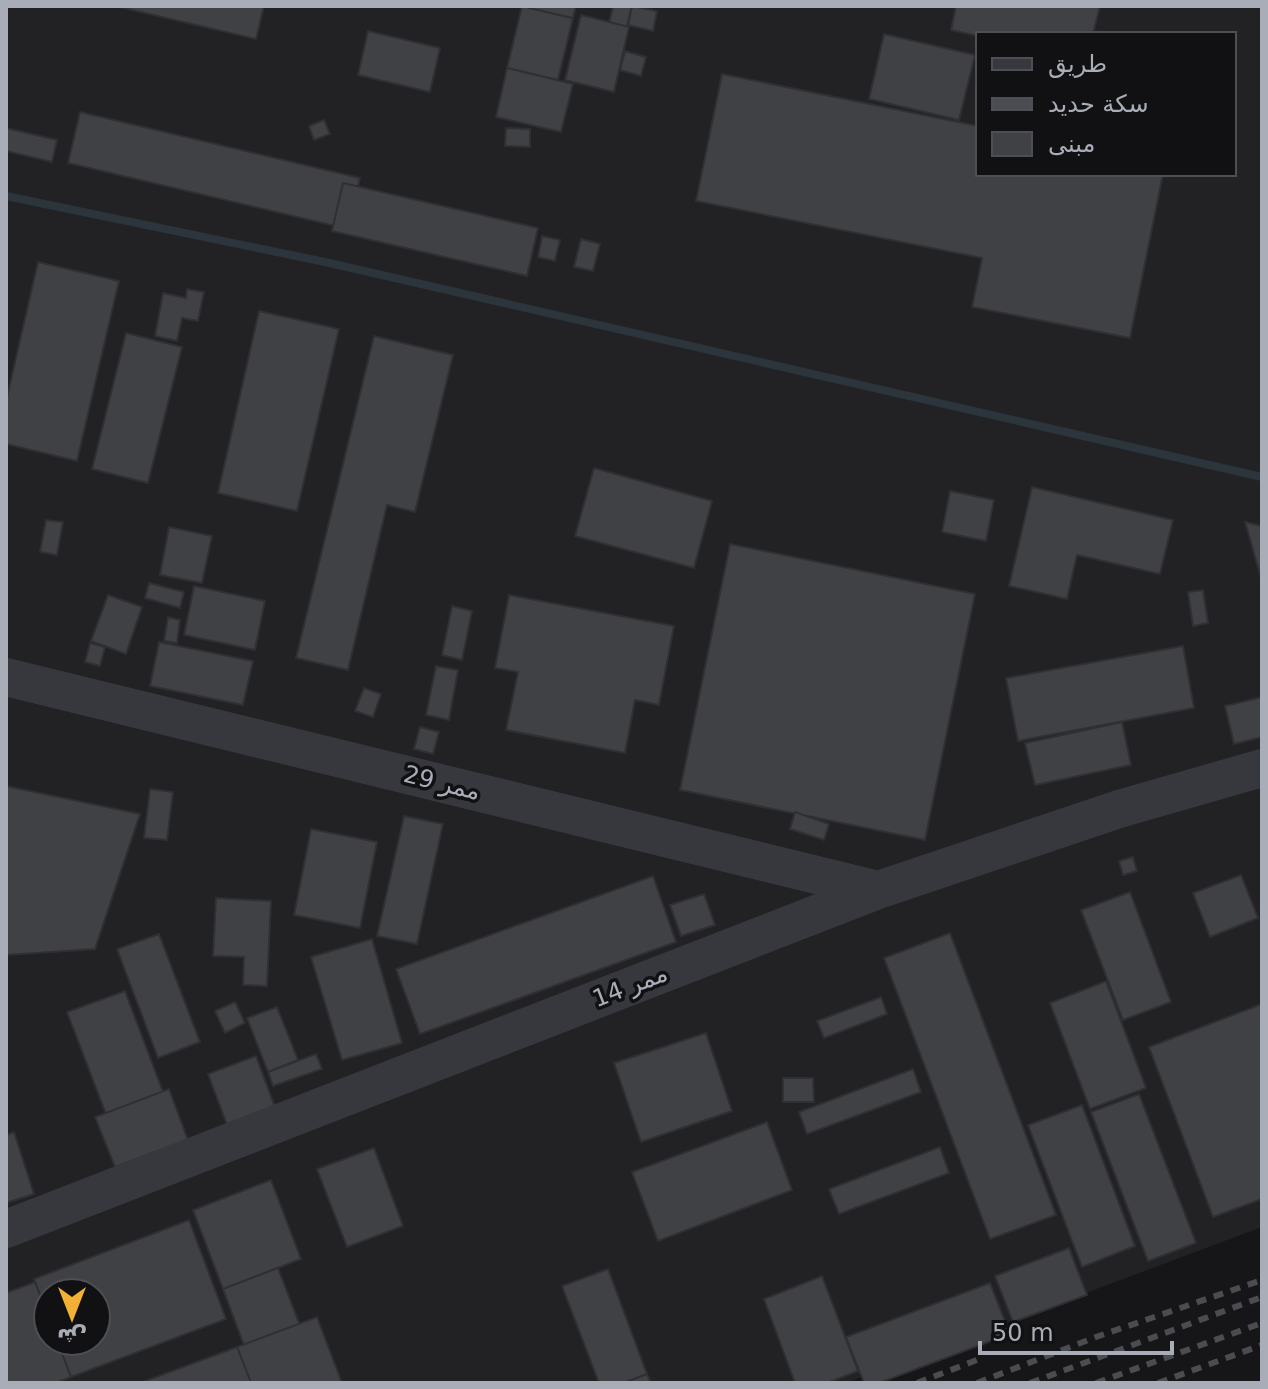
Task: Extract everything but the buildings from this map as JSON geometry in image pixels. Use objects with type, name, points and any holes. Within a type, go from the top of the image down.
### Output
[{"type":"lane","name":"ممر 29","points":[[6,677],[878,890]]},
{"type":"lane","name":"ممر 14","points":[[6,1229],[878,890],[1119,809],[1262,768]]},
{"type":"shaded area","points":[[6,6],[1262,6],[1262,1227],[846,1383],[6,1383]]},
{"type":"waterway","points":[[6,196],[325,262],[1262,477]]},
{"type":"railway","points":[[977,1383],[1096,1337],[1262,1280]]},
{"type":"railway","points":[[1030,1383],[1262,1297]]},
{"type":"railway","points":[[1096,1383],[1262,1323]]},
{"type":"railway","points":[[1158,1383],[1262,1345]]},
{"type":"railway","points":[[917,1383],[982,1358]]}]
